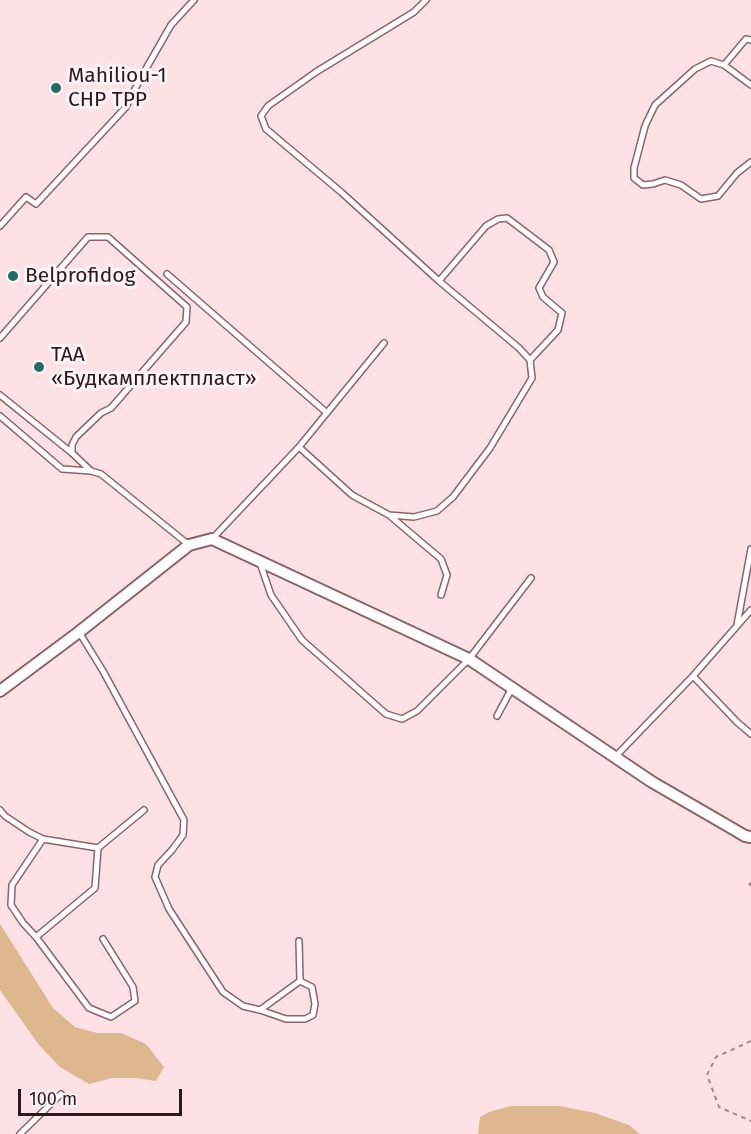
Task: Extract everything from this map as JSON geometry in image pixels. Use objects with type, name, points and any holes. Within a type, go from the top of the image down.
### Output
[{"type":"street","points":[[0,691],[189,545],[212,539],[469,659],[615,757],[708,815],[745,836],[751,837]]},
{"type":"lane","points":[[0,226],[26,197],[36,204],[126,107],[171,26],[194,0]]},
{"type":"lane","points":[[389,515],[414,517],[437,512],[453,496],[490,448],[532,378],[530,360],[266,129],[261,116],[268,106],[316,72],[414,12],[426,0]]},
{"type":"lane","points":[[724,65],[746,39],[751,40]]},
{"type":"lane","points":[[751,85],[724,65],[711,61],[695,69],[655,105],[645,126],[634,168],[634,178],[643,185],[665,180],[681,185],[701,199],[718,196],[737,173],[751,162]]},
{"type":"lane","points":[[439,281],[486,226],[498,219],[507,218],[549,250],[554,262],[539,288],[543,297],[562,313],[558,330],[530,360]]},
{"type":"lane","points":[[0,338],[88,237],[108,237],[187,308],[186,322],[111,408],[101,413],[76,437],[72,445],[72,453]]},
{"type":"lane","points":[[167,274],[327,413]]},
{"type":"lane","points":[[212,539],[299,447],[384,343]]},
{"type":"lane","points":[[0,395],[91,471]]},
{"type":"lane","points":[[0,416],[62,470],[91,471],[101,474],[189,545]]},
{"type":"lane","points":[[299,447],[352,495],[389,515],[441,559],[447,575],[441,595]]},
{"type":"lane","points":[[736,626],[751,549]]},
{"type":"lane","points":[[259,561],[271,595],[302,640],[386,714],[402,719],[417,711],[469,659],[531,578]]},
{"type":"lane","points":[[615,757],[693,676],[751,610]]},
{"type":"lane","points":[[79,632],[184,820],[183,835],[158,865],[155,877],[169,909],[223,992],[243,1006],[286,1019],[305,1019],[313,1015],[315,1004],[312,987],[300,981]]},
{"type":"lane","points":[[693,676],[751,734]]},
{"type":"lane","points":[[497,716],[512,688]]},
{"type":"lane","points":[[0,810],[5,816],[43,839],[98,848]]},
{"type":"lane","points":[[36,937],[95,888],[98,848],[144,810]]},
{"type":"lane","points":[[43,839],[12,885],[11,904],[23,923],[89,1008],[111,1017],[135,1001],[133,987],[103,939]]},
{"type":"lane","points":[[299,941],[300,981]]},
{"type":"lane","points":[[260,1010],[300,981]]},
{"type":"lane","points":[[20,1134],[61,1094]]},
{"type":"path","points":[[751,1041],[716,1057],[707,1075],[719,1107],[751,1121]]},
{"type":"shaded area","points":[[0,924],[53,1008],[75,1027],[97,1033],[121,1033],[146,1044],[164,1067],[156,1081],[112,1078],[89,1084],[60,1067],[39,1045],[0,990]]},
{"type":"shaded area","points":[[511,1106],[560,1106],[595,1113],[629,1125],[640,1134],[478,1134],[480,1117]]},
{"type":"place","name":"Mahiliou-1 CHP TPP","points":[[56,88]]},
{"type":"place","name":"Belprofidog","points":[[13,276]]},
{"type":"place","name":"ТАА «Будкамплектпласт»","points":[[39,367]]}]
